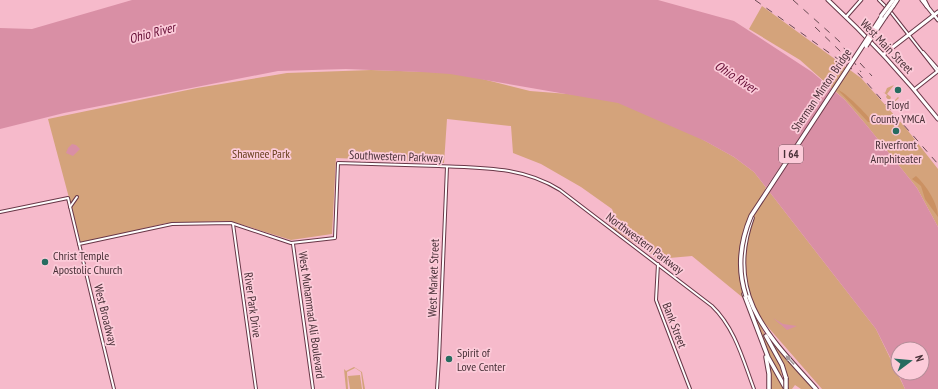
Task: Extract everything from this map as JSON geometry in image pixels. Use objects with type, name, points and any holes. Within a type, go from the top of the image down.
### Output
[{"type":"highway","name":"I 64","points":[[863,47],[892,3],[897,0]]},
{"type":"highway","points":[[923,0],[926,6]]},
{"type":"highway","points":[[787,389],[771,362],[745,296],[740,270],[744,233],[751,216],[873,31]]},
{"type":"highway","name":"Sherman Minton Bridge","points":[[745,296],[740,274],[740,253],[744,231],[751,215],[863,47]]},
{"type":"highway","name":"Sherman Minton Bridge","points":[[761,324],[746,284],[744,259],[746,238],[755,211],[768,188],[863,47]]},
{"type":"highway","name":"I 64","points":[[745,296],[762,344],[775,372],[787,389]]},
{"type":"highway","name":"I 64","points":[[761,324],[776,346],[816,389]]},
{"type":"highway","points":[[761,324],[782,365],[786,378],[787,389]]},
{"type":"highway","points":[[762,344],[768,367],[770,389]]},
{"type":"main road","points":[[846,17],[861,0]]},
{"type":"main road","name":"West Main Street","points":[[829,1],[884,54],[938,118]]},
{"type":"main road","points":[[926,6],[938,20]]},
{"type":"main road","points":[[884,54],[938,12]]},
{"type":"main road","points":[[914,88],[938,71]]},
{"type":"street","points":[[878,0],[896,17],[938,71]]},
{"type":"street","name":"Southwestern Parkway","points":[[79,244],[172,224],[233,224],[293,243],[335,238],[338,162],[478,168]]},
{"type":"street","name":"West Market Street","points":[[437,389],[440,359],[447,167]]},
{"type":"street","name":"Northwestern Parkway","points":[[478,168],[516,172],[550,184],[710,304],[724,318],[733,334],[754,389]]},
{"type":"street","points":[[70,207],[77,197]]},
{"type":"street","name":"West Broadway","points":[[0,212],[68,198],[114,389]]},
{"type":"street","name":"River Park Drive","points":[[233,224],[256,389]]},
{"type":"street","name":"West Muhammad Ali Boulevard","points":[[293,243],[313,389]]},
{"type":"street","name":"Bank Street","points":[[658,264],[656,300],[690,389]]},
{"type":"green space","points":[[762,6],[861,78],[905,127],[938,169],[938,227],[917,188],[845,100],[800,60],[749,29]]},
{"type":"green space","name":"Shawnee Park","points":[[371,70],[459,73],[530,91],[594,96],[632,106],[673,123],[734,157],[754,172],[876,329],[890,358],[890,381],[901,381],[905,389],[822,389],[753,310],[780,366],[784,385],[772,362],[751,308],[742,297],[692,256],[658,259],[614,229],[612,226],[616,220],[612,209],[581,187],[541,164],[513,153],[511,126],[447,119],[444,163],[336,158],[332,234],[291,240],[230,221],[167,223],[81,243],[48,119],[197,88],[287,73]]},
{"type":"green space","points":[[894,85],[887,94],[891,97],[890,100],[893,102],[898,97],[899,98],[892,104],[886,97],[887,95],[883,92],[885,93],[887,88]]},
{"type":"green space","points":[[771,341],[815,389],[801,389],[795,385],[792,389],[788,389],[787,382]]},
{"type":"green space","points":[[768,361],[784,389],[770,389]]},
{"type":"green space","points":[[354,367],[362,372],[365,389],[363,389],[361,372],[355,368],[347,372],[348,389],[346,389],[344,369],[346,371]]},
{"type":"green space","points":[[360,375],[362,389],[350,389],[348,376]]},
{"type":"shaded area","points":[[838,90],[856,104],[872,122],[868,122]]},
{"type":"shaded area","points":[[916,176],[924,184],[934,200],[938,217],[925,199],[921,186],[912,179]]},
{"type":"water","name":"Ohio River","points":[[132,0],[658,0],[734,21],[812,72],[845,100],[917,188],[938,227],[938,389],[905,389],[902,381],[930,381],[930,341],[890,341],[890,357],[876,329],[754,172],[734,157],[705,141],[618,103],[450,74],[346,69],[278,71],[64,113],[0,129],[0,28],[32,29]]},
{"type":"water","points":[[72,144],[76,145],[80,149],[73,156],[66,153]]},
{"type":"water","points":[[773,318],[783,324],[797,326],[787,330]]},
{"type":"pier","points":[[834,87],[767,192],[765,189]]},
{"type":"railway","points":[[755,0],[859,74],[938,164]]},
{"type":"railway","points":[[793,0],[839,41],[861,72]]},
{"type":"railway","points":[[815,27],[841,52]]},
{"type":"railway","points":[[860,63],[872,76]]},
{"type":"place","name":"Floyd County YMCA","points":[[898,90]]},
{"type":"place","name":"Riverfront Amphiteater","points":[[896,131]]},
{"type":"place","name":"Christ Temple Apostolic Church","points":[[45,262]]},
{"type":"place","name":"Spirit of Love Center","points":[[449,359]]}]
